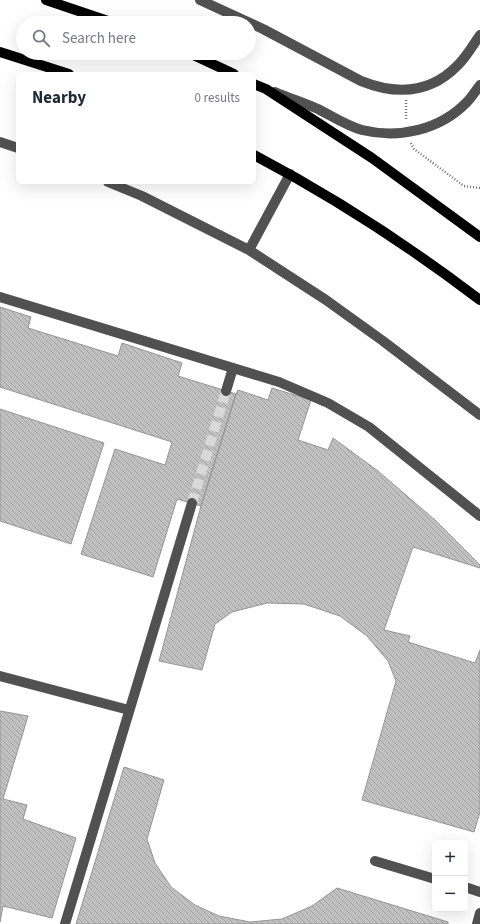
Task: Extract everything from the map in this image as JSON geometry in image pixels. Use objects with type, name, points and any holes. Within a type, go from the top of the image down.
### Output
[{"type":"main road","points":[[46,0],[93,16]]},
{"type":"main road","points":[[0,52],[16,57]]},
{"type":"main road","points":[[25,60],[62,72]]},
{"type":"main road","points":[[204,60],[230,72]]},
{"type":"main road","points":[[256,85],[266,89],[372,158],[480,237]]},
{"type":"main road","points":[[256,157],[290,174],[395,239],[480,300]]},
{"type":"street","points":[[200,0],[236,16]]},
{"type":"street","points":[[256,25],[361,81],[375,87],[390,90],[421,88],[435,82],[448,74],[459,64],[480,35]]},
{"type":"street","points":[[266,89],[292,98],[362,130],[384,134],[407,133],[429,127],[450,116],[467,102],[480,85]]},
{"type":"street","points":[[0,142],[16,147]]},
{"type":"street","points":[[249,250],[290,174]]},
{"type":"street","points":[[113,184],[142,196],[249,250],[326,300],[384,341],[480,415]]},
{"type":"street","points":[[0,297],[279,382],[304,391],[349,414],[388,442],[480,516]]},
{"type":"street","points":[[226,391],[232,368]]},
{"type":"street","points":[[65,924],[192,503]]},
{"type":"street","points":[[0,676],[129,710]]},
{"type":"street","points":[[375,861],[432,878]]},
{"type":"street","points":[[468,888],[480,892]]},
{"type":"street","points":[[477,924],[480,913]]},
{"type":"path","points":[[405,90],[407,133],[414,149],[464,186],[480,188]]},
{"type":"building","points":[[0,307],[31,317],[28,328],[118,356],[122,343],[182,363],[178,376],[236,394],[201,506],[177,499],[153,577],[81,554],[115,449],[165,465],[172,442],[0,387]]},
{"type":"building","points":[[272,388],[311,400],[298,440],[328,450],[333,438],[378,471],[435,520],[480,565],[480,568],[413,547],[384,630],[410,636],[408,642],[475,663],[480,650],[480,812],[474,832],[362,800],[396,681],[388,661],[367,636],[340,616],[304,604],[267,603],[232,612],[215,624],[202,670],[159,661],[201,506],[236,394],[238,390],[268,400]]},
{"type":"building","points":[[0,409],[104,443],[71,544],[0,521]]},
{"type":"building","points":[[0,711],[28,716],[3,799],[27,805],[23,819],[76,838],[52,918],[3,906],[0,922]]},
{"type":"building","points":[[124,767],[164,780],[147,839],[155,863],[171,887],[195,905],[219,916],[250,922],[282,919],[312,906],[337,888],[448,922],[448,924],[76,924]]},
{"type":"tunnel","points":[[192,503],[226,391]]}]
